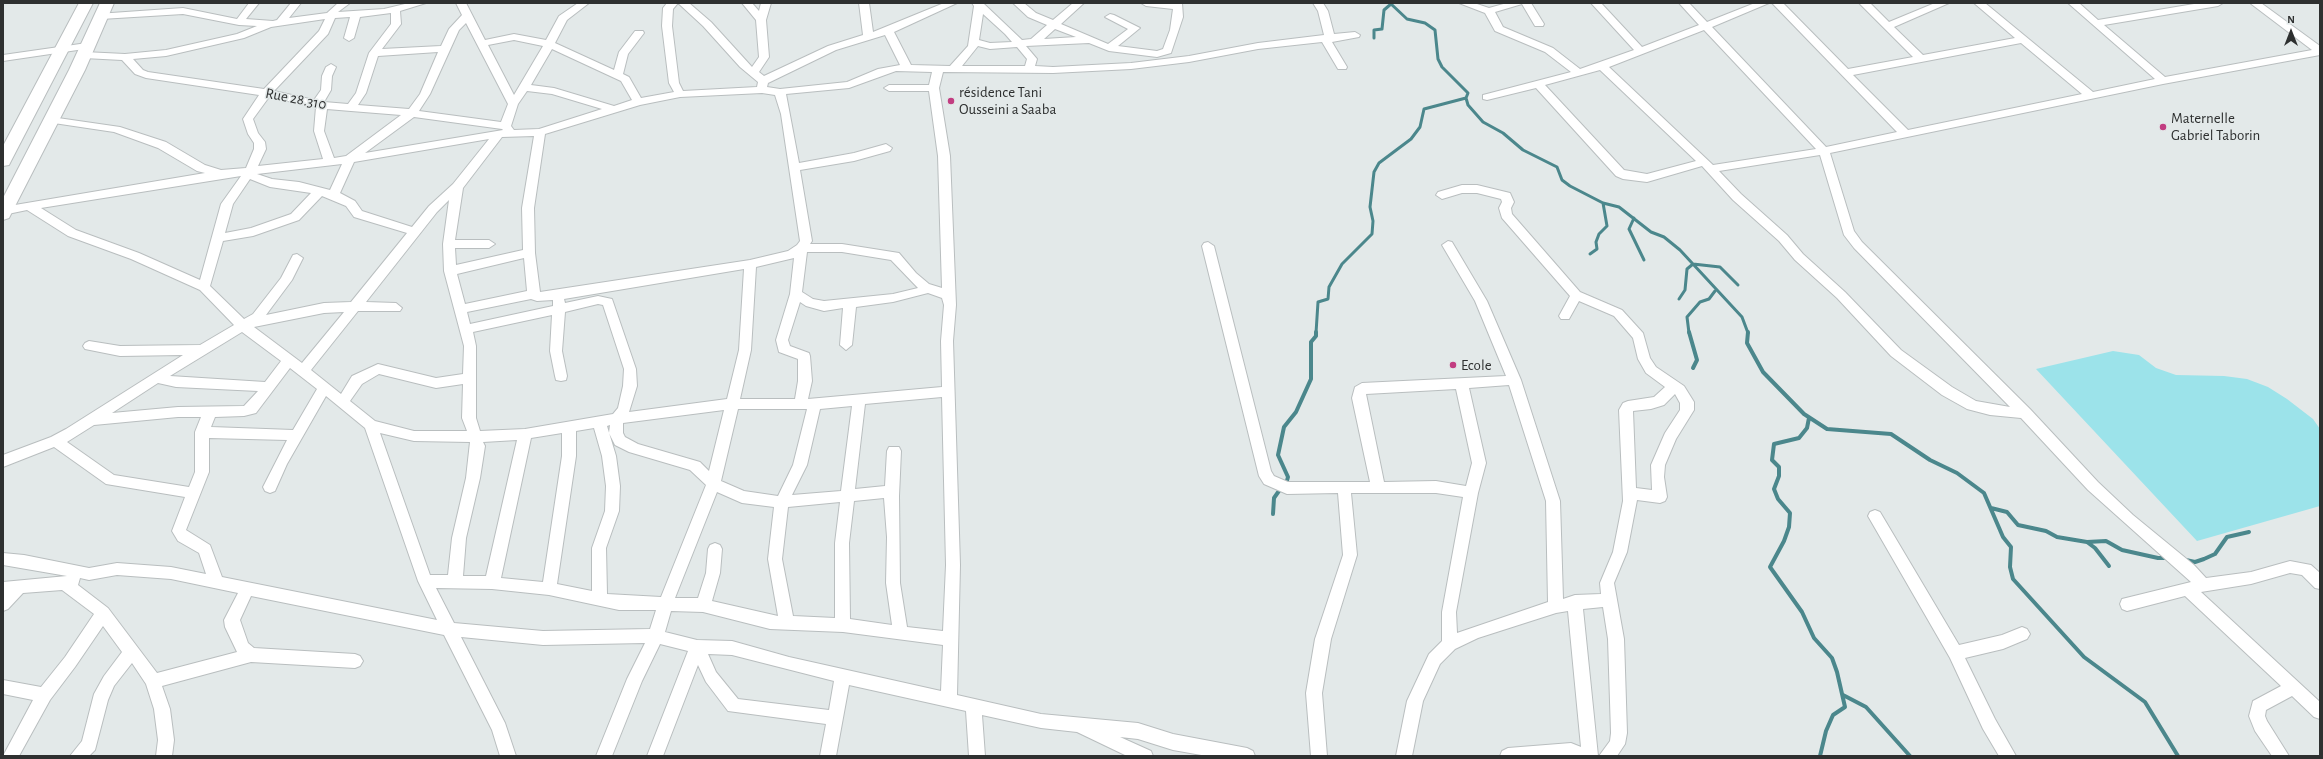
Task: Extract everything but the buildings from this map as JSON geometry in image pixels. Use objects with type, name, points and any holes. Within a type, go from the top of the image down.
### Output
[{"type":"main road","points":[[3,161],[86,3]]},
{"type":"main road","points":[[4,212],[51,120],[104,9]]},
{"type":"street","points":[[198,13],[206,3]]},
{"type":"street","points":[[239,22],[254,3]]},
{"type":"street","points":[[3,58],[62,50],[85,50],[124,57],[166,53],[240,36],[277,23],[296,3]]},
{"type":"street","points":[[204,287],[227,204],[249,172],[260,148],[260,142],[253,134],[248,119],[266,93],[324,32],[333,10],[345,3]]},
{"type":"street","points":[[104,9],[198,13],[239,22],[277,23],[395,10],[421,3]]},
{"type":"street","points":[[461,3],[483,43],[513,104]]},
{"type":"street","points":[[303,370],[436,206],[457,187],[505,131],[513,104],[550,44],[563,18],[584,3]]},
{"type":"street","points":[[673,3],[668,8],[667,26],[674,83],[680,94]]},
{"type":"street","points":[[683,3],[707,24],[744,65],[754,72],[763,85],[780,92],[806,88],[849,85],[882,71],[908,68],[938,70],[1061,70],[1130,66],[1189,59],[1258,46],[1329,40],[1355,35]]},
{"type":"street","points":[[747,3],[760,20]]},
{"type":"street","points":[[754,72],[763,61],[765,53],[760,20],[766,3]]},
{"type":"street","points":[[864,3],[868,37]]},
{"type":"street","points":[[4,212],[29,206],[221,174],[330,162],[505,131],[540,132],[638,102],[680,94],[763,85],[832,48],[888,31],[952,3]]},
{"type":"street","points":[[1018,3],[1032,15],[1109,48],[1136,53],[1164,53],[1167,51],[1175,30],[1178,17],[1176,5],[1146,3]]},
{"type":"street","points":[[1034,42],[1079,3]]},
{"type":"street","points":[[1318,3],[1323,11],[1329,40],[1342,67]]},
{"type":"street","points":[[1464,3],[1489,11],[1518,3]]},
{"type":"street","points":[[1526,3],[1539,24]]},
{"type":"street","points":[[1596,3],[1639,50]]},
{"type":"street","points":[[1684,3],[1824,151],[1848,232],[1858,245],[1930,320],[2025,413],[2116,508],[2180,562],[2196,587],[2293,688],[2320,712]]},
{"type":"street","points":[[1487,97],[1602,66],[1639,50],[1764,3]]},
{"type":"street","points":[[1777,3],[1904,133]]},
{"type":"street","points":[[1864,3],[1921,59]]},
{"type":"street","points":[[1888,26],[1944,3]]},
{"type":"street","points":[[1979,3],[2091,96]]},
{"type":"street","points":[[2073,3],[2163,81]]},
{"type":"street","points":[[2168,3],[2178,10]]},
{"type":"street","points":[[2097,23],[2218,3]]},
{"type":"street","points":[[2255,3],[2320,51]]},
{"type":"street","points":[[978,4],[1019,44],[1032,60],[1030,69]]},
{"type":"street","points":[[953,69],[971,51],[975,42],[978,4]]},
{"type":"street","points":[[351,108],[361,93],[374,53],[396,24],[397,18],[395,10]]},
{"type":"street","points":[[1489,11],[1499,29],[1549,50],[1578,72]]},
{"type":"street","points":[[349,38],[353,20],[357,14]]},
{"type":"street","points":[[334,195],[350,158],[412,113],[425,94],[457,24],[468,15]]},
{"type":"street","points":[[1109,48],[1135,28],[1110,17]]},
{"type":"street","points":[[888,31],[900,57],[908,68]]},
{"type":"street","points":[[618,75],[623,54],[629,44],[640,34]]},
{"type":"street","points":[[483,43],[514,37],[550,44],[625,79],[638,102]]},
{"type":"street","points":[[975,42],[990,46],[1034,42],[1090,40]]},
{"type":"street","points":[[1845,73],[2022,40]]},
{"type":"street","points":[[374,53],[446,49]]},
{"type":"street","points":[[1538,84],[1611,163],[1627,176],[1647,178],[1707,166],[1824,151],[1904,133],[2320,51]]},
{"type":"street","name":"Rue 28.310","points":[[124,57],[139,72],[146,75],[266,93],[320,104],[412,113],[505,131]]},
{"type":"street","points":[[1602,66],[1707,166],[1737,197],[1783,238],[1799,257],[1842,294],[1896,353],[1930,380],[1972,406],[1990,410],[2025,413]]},
{"type":"street","points":[[330,162],[319,131],[320,104],[326,90],[327,76],[331,67]]},
{"type":"street","points":[[938,70],[934,88],[944,156],[953,565],[949,701]]},
{"type":"street","points":[[524,87],[554,91],[586,102],[614,109]]},
{"type":"street","points":[[889,88],[934,88]]},
{"type":"street","points":[[461,309],[534,294],[543,298],[750,264],[792,254],[801,248],[806,241],[786,114],[780,92]]},
{"type":"street","points":[[51,120],[116,129],[162,145],[201,168],[221,174]]},
{"type":"street","points":[[534,294],[529,253],[528,208],[540,132]]},
{"type":"street","points":[[795,167],[854,157],[886,148]]},
{"type":"street","points":[[249,172],[270,183],[334,195],[351,204],[353,210],[358,214],[416,232]]},
{"type":"street","points":[[456,581],[460,538],[477,457],[476,437],[469,418],[470,346],[467,329],[450,271],[449,244],[457,187]]},
{"type":"street","points":[[1442,195],[1462,189],[1477,189],[1506,196],[1508,202],[1505,208],[1506,215],[1576,294],[1610,308],[1618,313],[1640,336],[1644,359],[1651,370],[1684,395],[1687,410],[1661,455],[1657,477],[1660,496],[1630,493]]},
{"type":"street","points":[[218,238],[253,232],[295,217],[309,204],[319,191]]},
{"type":"street","points":[[29,206],[72,233],[135,256],[204,287],[243,326],[303,370],[371,425],[414,436],[476,437],[525,434],[617,419],[731,404],[808,404],[859,401],[949,391]]},
{"type":"street","points":[[449,244],[489,244]]},
{"type":"street","points":[[1448,245],[1481,301],[1514,380],[1553,501],[1556,606]]},
{"type":"street","points":[[1208,246],[1264,472],[1269,480],[1287,488],[1344,488],[1378,486],[1436,487],[1471,493]]},
{"type":"street","points":[[801,248],[842,248],[895,256],[912,276],[925,286],[948,295]]},
{"type":"street","points":[[787,622],[775,559],[782,502],[800,465],[808,404],[804,356],[784,349],[782,340],[796,294],[801,248]]},
{"type":"street","points":[[450,271],[529,253]]},
{"type":"street","points":[[3,461],[56,442],[257,317],[286,280],[297,258]]},
{"type":"street","points":[[604,756],[635,679],[656,636],[666,603],[713,484],[745,350],[750,264]]},
{"type":"street","points":[[796,294],[810,303],[824,306],[893,298],[922,291],[925,286]]},
{"type":"street","points":[[1565,316],[1576,294]]},
{"type":"street","points":[[559,295],[556,351],[561,376]]},
{"type":"street","points":[[467,329],[598,300],[608,302],[614,326],[630,369],[630,386],[624,409],[617,419],[616,433],[620,441],[634,448],[695,466],[713,484],[742,497],[782,502],[887,492],[892,496]]},
{"type":"street","points":[[846,345],[850,304]]},
{"type":"street","points":[[243,326],[296,313],[354,307],[396,308]]},
{"type":"street","points":[[89,346],[120,351],[203,350]]},
{"type":"street","points":[[93,420],[210,411],[244,411],[251,409],[289,360]]},
{"type":"street","points":[[343,402],[357,380],[378,369],[436,383],[451,382],[469,378]]},
{"type":"street","points":[[157,378],[182,382],[240,384],[269,387]]},
{"type":"street","points":[[1378,486],[1359,398],[1360,391],[1367,388],[1462,385],[1514,380]]},
{"type":"street","points":[[1450,644],[1449,612],[1471,493],[1479,463],[1462,385]]},
{"type":"street","points":[[1607,756],[1617,744],[1619,733],[1616,639],[1608,600],[1608,583],[1620,552],[1630,493],[1626,410],[1628,407],[1634,405],[1651,404],[1659,401],[1674,387]]},
{"type":"street","points":[[270,487],[296,435],[324,388]]},
{"type":"street","points":[[843,625],[842,543],[849,496],[859,401]]},
{"type":"street","points":[[210,411],[202,432],[200,449],[202,472],[180,534],[205,548],[216,582]]},
{"type":"street","points":[[599,422],[609,456],[613,486],[612,511],[599,548],[600,599]]},
{"type":"street","points":[[371,425],[426,580],[499,728],[508,756]]},
{"type":"street","points":[[550,589],[569,456],[569,427]]},
{"type":"street","points":[[202,432],[296,435]]},
{"type":"street","points":[[492,583],[525,434]]},
{"type":"street","points":[[56,442],[97,472],[111,480],[194,493]]},
{"type":"street","points":[[894,451],[892,496],[894,536],[893,583],[901,634]]},
{"type":"street","points":[[1319,756],[1314,693],[1323,640],[1350,555],[1344,488]]},
{"type":"street","points":[[1875,516],[1955,653],[1989,724],[2008,756]]},
{"type":"street","points":[[703,605],[713,573],[715,549]]},
{"type":"street","points":[[3,559],[24,561],[89,574]]},
{"type":"street","points":[[2127,604],[2196,587],[2251,578],[2298,566],[2306,569],[2320,583]]},
{"type":"street","points":[[3,588],[65,583],[89,574],[117,569],[150,570],[449,629],[543,638],[656,636],[697,647],[732,648],[843,677],[1041,720],[1138,731],[1173,742],[1247,756]]},
{"type":"street","points":[[426,580],[492,583],[550,589],[619,603],[703,605],[763,621],[843,625],[901,634],[950,639]]},
{"type":"street","points":[[65,583],[103,613],[144,666],[152,680],[162,709],[166,740],[164,756]]},
{"type":"street","points":[[3,604],[20,586]]},
{"type":"street","points":[[247,589],[232,620],[233,628],[243,648],[251,655]]},
{"type":"street","points":[[1404,756],[1415,700],[1434,659],[1450,644],[1474,633],[1556,606],[1575,602],[1608,600]]},
{"type":"street","points":[[1575,602],[1590,756]]},
{"type":"street","points":[[10,756],[44,695],[70,662],[103,613]]},
{"type":"street","points":[[1955,653],[2004,642],[2022,634]]},
{"type":"street","points":[[697,647],[711,677],[734,706],[835,718]]},
{"type":"street","points":[[655,756],[697,647]]},
{"type":"street","points":[[78,756],[89,745],[100,699],[109,681],[132,652]]},
{"type":"street","points":[[152,680],[251,655],[355,660]]},
{"type":"street","points":[[828,756],[843,677]]},
{"type":"street","points":[[3,687],[44,695]]},
{"type":"street","points":[[2281,756],[2261,726],[2257,716],[2259,706],[2293,688]]},
{"type":"street","points":[[973,706],[977,756]]},
{"type":"street","points":[[1074,724],[1145,756]]},
{"type":"street","points":[[1508,756],[1571,751],[1584,756]]},
{"type":"shaded area","points":[[2113,351],[2139,355],[2156,368],[2176,375],[2224,376],[2247,379],[2268,387],[2287,399],[2313,419],[2320,429],[2320,506],[2197,541],[2036,369]]},
{"type":"waterway","points":[[1390,3],[1407,19],[1425,23],[1435,30],[1438,59],[1442,67],[1468,93],[1466,98]]},
{"type":"waterway","points":[[1374,38],[1374,30],[1382,29],[1384,10],[1391,4]]},
{"type":"waterway","points":[[1316,333],[1318,302],[1328,299],[1329,287],[1342,264],[1372,234],[1373,221],[1370,207],[1374,172],[1379,163],[1411,139],[1420,127],[1424,109],[1466,98]]},
{"type":"waterway","points":[[1466,98],[1468,105],[1483,122],[1503,133],[1523,150],[1557,167],[1562,180],[1570,186],[1603,203]]},
{"type":"waterway","points":[[1590,254],[1597,249],[1596,242],[1599,234],[1607,226],[1603,203]]},
{"type":"waterway","points":[[1603,203],[1619,207],[1634,219]]},
{"type":"waterway","points":[[1634,219],[1651,232],[1664,237],[1680,250],[1693,264]]},
{"type":"waterway","points":[[1634,219],[1629,229],[1644,260]]},
{"type":"waterway","points":[[1679,299],[1685,290],[1687,269],[1693,264]]},
{"type":"waterway","points":[[1693,264],[1742,317],[1748,333]]},
{"type":"waterway","points":[[1693,264],[1720,267],[1738,285]]},
{"type":"waterway","points":[[1689,333],[1687,317],[1700,302],[1709,299],[1715,291]]},
{"type":"waterway","points":[[1689,332],[1697,360],[1693,368]]},
{"type":"waterway","points":[[1286,484],[1288,477],[1278,455],[1284,427],[1296,412],[1311,379],[1311,342],[1316,336],[1316,333]]},
{"type":"waterway","points":[[1748,333],[1747,343],[1763,372],[1804,414],[1827,429],[1891,434],[1930,460],[1957,473],[1984,493],[2003,537],[2011,547],[2010,567],[2013,579],[2084,657],[2145,702],[2178,756]]},
{"type":"waterway","points":[[1809,418],[1807,428],[1799,438],[1774,444],[1772,460],[1779,467],[1779,476],[1774,489],[1778,499],[1790,513],[1789,527],[1784,541],[1770,567],[1802,612],[1814,638],[1832,658],[1837,672],[1845,707],[1833,715],[1826,731],[1820,756]]},
{"type":"waterway","points":[[1273,514],[1274,498],[1281,488]]},
{"type":"waterway","points":[[1991,508],[2007,512],[2018,525],[2046,531],[2057,537],[2087,542]]},
{"type":"waterway","points":[[2186,560],[2195,562],[2204,559],[2215,554],[2227,537],[2249,532]]},
{"type":"waterway","points":[[2087,542],[2106,541],[2122,550],[2158,558],[2168,558]]},
{"type":"waterway","points":[[2087,542],[2095,548],[2109,566]]},
{"type":"waterway","points":[[1843,695],[1866,707],[1910,756]]},
{"type":"place","name":"résidence Tani Ousseini a Saaba","points":[[951,101]]},
{"type":"place","name":"Maternelle Gabriel Taborin","points":[[2163,127]]},
{"type":"place","name":"Ecole","points":[[1453,365]]}]
